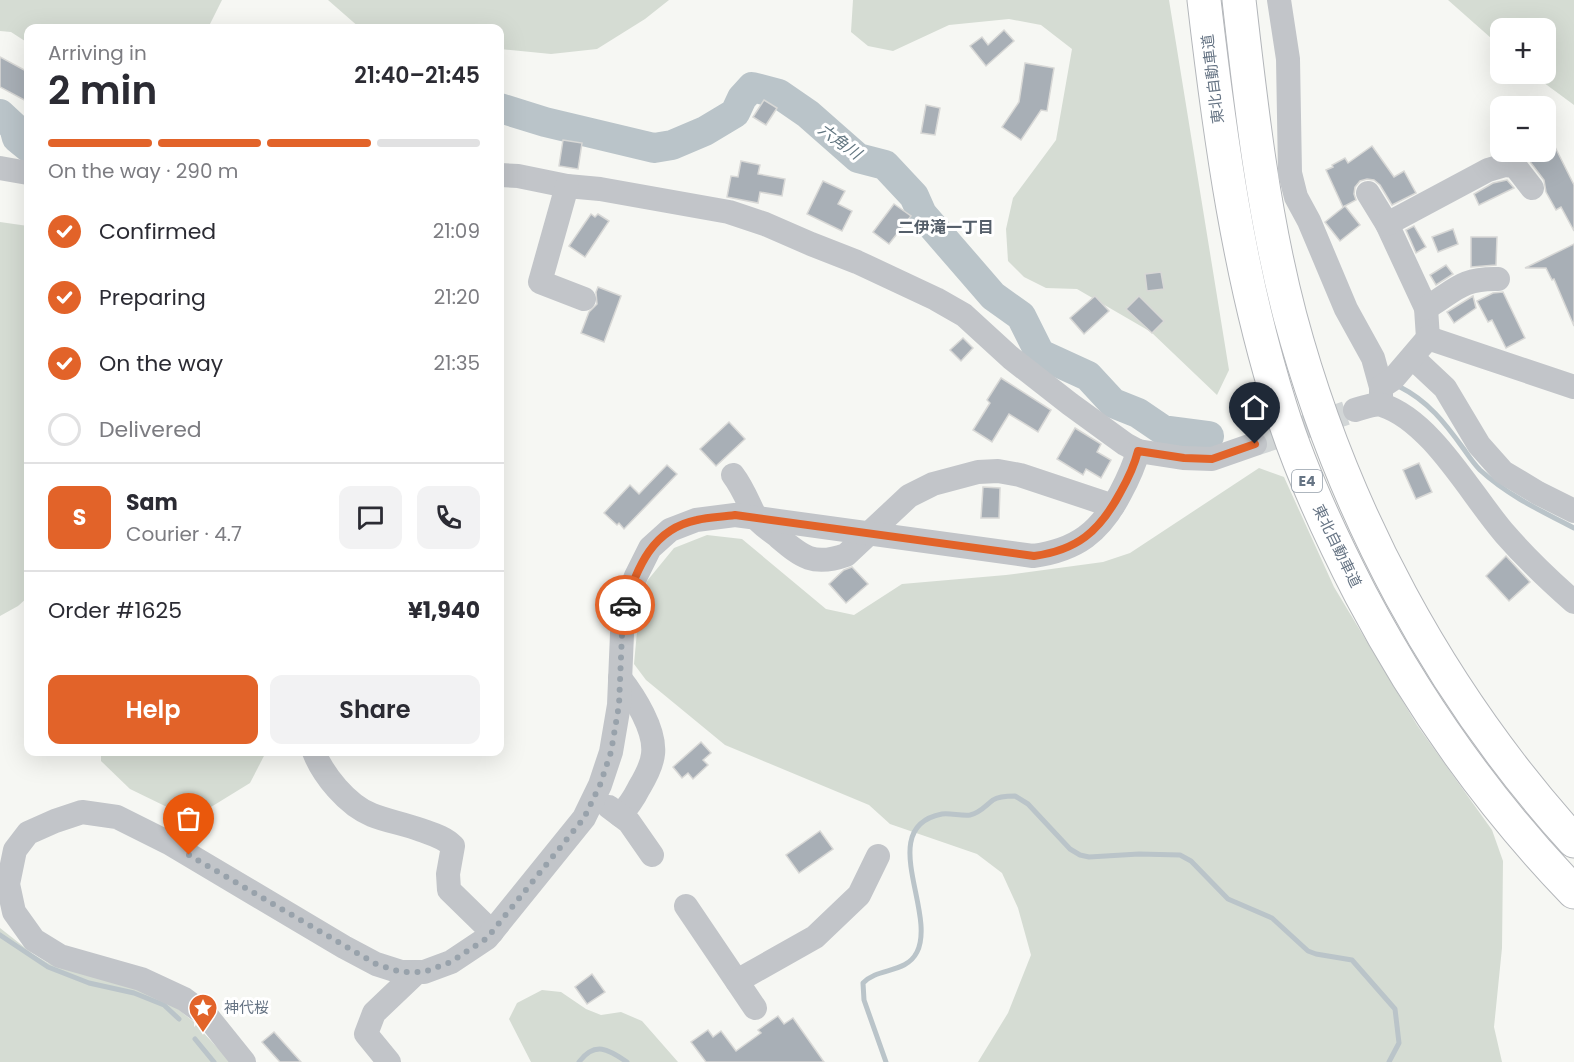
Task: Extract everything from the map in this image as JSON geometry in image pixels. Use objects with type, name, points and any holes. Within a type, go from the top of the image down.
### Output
[{"type":"highway","name":"東北自動車道","points":[[1204,0],[1217,119],[1234,223],[1257,324],[1281,410],[1308,485],[1338,552],[1380,630],[1434,720],[1489,797],[1542,859],[1574,892]]},
{"type":"highway","name":"E4","points":[[1239,0],[1255,132],[1268,212],[1285,291],[1314,397],[1341,470],[1370,536],[1409,611],[1463,699],[1519,777],[1574,841]]},
{"type":"street","points":[[1279,0],[1288,59],[1290,173],[1296,197],[1309,221],[1346,309],[1373,358],[1380,396],[1423,432],[1443,454],[1505,534],[1574,602]]},
{"type":"street","points":[[1387,224],[1488,170],[1505,165],[1515,166],[1532,188]]},
{"type":"street","points":[[0,168],[24,172]]},
{"type":"street","points":[[504,175],[600,189],[729,212],[765,224],[857,262],[936,299],[964,315],[1011,358],[1053,391],[1138,451],[1184,458],[1212,459],[1255,444]]},
{"type":"street","points":[[567,186],[540,282],[585,299]]},
{"type":"street","points":[[1355,410],[1380,396],[1428,338],[1426,308],[1387,224],[1368,193]]},
{"type":"street","points":[[1426,308],[1461,284],[1479,279],[1498,279]]},
{"type":"street","points":[[1428,338],[1574,387]]},
{"type":"street","points":[[1413,358],[1445,388],[1479,445],[1503,472],[1574,511]]},
{"type":"street","points":[[0,836],[28,833],[55,821],[82,813],[117,817],[169,843],[376,964],[401,972],[424,972],[451,962],[487,938],[584,818],[611,752],[619,705],[623,610],[650,548],[670,530],[696,520],[735,515],[1034,556],[1051,553],[1083,540],[1099,526],[1134,469],[1138,451]]},
{"type":"street","points":[[733,475],[756,518],[791,548],[804,557],[814,560],[833,559],[846,555],[909,496],[933,484],[978,472],[998,471],[1020,475],[1113,506]]},
{"type":"street","points":[[620,678],[634,696],[651,732],[654,752],[643,781],[632,801],[620,815]]},
{"type":"street","points":[[316,756],[320,767],[344,796],[370,815],[410,826],[447,840],[453,846],[448,874],[449,890],[492,932]]},
{"type":"street","points":[[594,797],[630,822],[652,855]]},
{"type":"street","points":[[28,833],[15,850],[8,884],[14,912],[34,939],[60,956],[141,979],[184,999],[207,1016],[244,1062]]},
{"type":"street","points":[[737,981],[815,937],[859,895],[878,856]]},
{"type":"street","points":[[686,906],[755,1008]]},
{"type":"street","points":[[389,1062],[366,1034],[374,1013],[417,972]]},
{"type":"shaded area","points":[[0,0],[222,0],[210,24],[24,24],[24,40],[11,32],[0,31]]},
{"type":"shaded area","points":[[328,0],[669,0],[645,19],[597,49],[551,54],[504,49],[504,24],[355,24]]},
{"type":"shaded area","points":[[853,0],[1169,0],[1229,370],[1217,395],[1151,332],[1077,289],[1046,288],[1024,277],[1008,261],[1006,229],[1013,198],[1056,140],[1072,49],[1041,25],[1009,19],[949,25],[893,51],[868,46],[851,32]]},
{"type":"shaded area","points":[[1448,0],[1574,0],[1574,105],[1546,84],[1556,84],[1556,18],[1490,18],[1490,37]]},
{"type":"shaded area","points":[[0,222],[24,225],[24,601],[0,616]]},
{"type":"shaded area","points":[[1259,468],[1284,477],[1334,587],[1417,725],[1492,830],[1503,861],[1502,948],[1494,1027],[1502,1062],[978,1062],[1008,1013],[1031,955],[1018,908],[1002,873],[977,854],[890,824],[869,805],[725,745],[646,680],[634,664],[638,621],[647,581],[674,548],[707,535],[742,539],[826,609],[854,615],[902,584],[1006,575],[1103,562],[1130,553]]},
{"type":"shaded area","points":[[101,756],[264,756],[250,783],[211,807],[167,807],[130,789],[101,761]]},
{"type":"shaded area","points":[[0,928],[48,963],[141,990],[169,1002],[194,1022],[194,1027],[196,1025],[231,1062],[0,1062]]},
{"type":"shaded area","points":[[542,990],[561,992],[586,1009],[601,1015],[621,1012],[642,1021],[678,1062],[531,1062],[509,1019],[517,1003]]},
{"type":"building","points":[[1004,30],[1014,41],[986,66],[970,46],[982,37],[988,45]]},
{"type":"building","points":[[0,57],[24,70],[24,100],[0,87]]},
{"type":"building","points":[[1025,63],[1054,68],[1047,111],[1041,110],[1021,140],[1002,127],[1019,102]]},
{"type":"building","points":[[764,100],[777,108],[766,125],[753,117]]},
{"type":"building","points":[[926,105],[940,108],[935,135],[921,133]]},
{"type":"building","points":[[563,140],[582,143],[578,169],[559,166]]},
{"type":"building","points":[[1372,146],[1394,177],[1404,171],[1416,193],[1392,205],[1380,185],[1374,180],[1367,179],[1360,181],[1355,187],[1356,200],[1343,207],[1326,170],[1345,158],[1348,163]]},
{"type":"building","points":[[1556,149],[1574,185],[1574,231],[1561,207],[1556,210],[1546,192],[1544,180],[1531,163],[1556,162]]},
{"type":"building","points":[[741,161],[760,165],[758,174],[785,179],[782,196],[760,192],[758,203],[727,197],[731,176],[738,177]]},
{"type":"building","points":[[1507,180],[1514,188],[1479,205],[1474,194],[1493,183]]},
{"type":"building","points":[[823,181],[845,191],[838,204],[852,211],[842,231],[807,214]]},
{"type":"building","points":[[894,204],[911,216],[889,244],[873,232]]},
{"type":"building","points":[[1345,206],[1360,225],[1340,241],[1325,222]]},
{"type":"building","points":[[591,214],[595,217],[598,214],[609,221],[585,257],[569,246]]},
{"type":"building","points":[[1414,226],[1426,247],[1416,253],[1406,230]]},
{"type":"building","points":[[1453,229],[1458,244],[1438,252],[1432,237]]},
{"type":"building","points":[[1471,237],[1497,237],[1496,265],[1471,267]]},
{"type":"building","points":[[1574,244],[1574,326],[1554,279],[1552,280],[1546,268],[1525,268]]},
{"type":"building","points":[[1446,265],[1453,274],[1436,285],[1430,275]]},
{"type":"building","points":[[1161,272],[1164,289],[1147,291],[1145,274]]},
{"type":"building","points":[[598,287],[621,296],[604,342],[581,333],[589,312],[597,304]]},
{"type":"building","points":[[1503,292],[1525,338],[1506,348],[1492,320],[1488,322],[1477,301],[1493,293]]},
{"type":"building","points":[[1095,296],[1109,311],[1084,334],[1070,318]]},
{"type":"building","points":[[1139,296],[1164,321],[1152,333],[1126,309]]},
{"type":"building","points":[[1473,296],[1476,308],[1454,323],[1447,312]]},
{"type":"building","points":[[963,338],[973,348],[961,361],[950,350]]},
{"type":"building","points":[[1001,378],[1051,410],[1038,432],[1009,414],[992,442],[973,430],[990,403],[987,400]]},
{"type":"building","points":[[729,422],[745,439],[716,466],[700,449]]},
{"type":"building","points":[[1075,428],[1101,444],[1097,452],[1111,460],[1101,478],[1086,469],[1083,475],[1057,459]]},
{"type":"building","points":[[1419,463],[1432,492],[1416,499],[1403,470]]},
{"type":"building","points":[[667,465],[677,474],[624,529],[604,513],[630,485],[639,494]]},
{"type":"building","points":[[983,487],[1000,488],[999,518],[981,518]]},
{"type":"building","points":[[1506,556],[1530,582],[1509,601],[1486,576]]},
{"type":"building","points":[[852,567],[868,584],[846,603],[829,584],[844,570]]},
{"type":"building","points":[[701,742],[711,753],[703,760],[708,765],[693,779],[688,773],[682,778],[673,767]]},
{"type":"building","points":[[820,831],[833,849],[799,873],[786,855]]},
{"type":"building","points":[[592,974],[605,992],[587,1004],[575,987]]},
{"type":"building","points":[[778,1016],[784,1024],[793,1018],[824,1062],[706,1062],[691,1042],[708,1030],[713,1037],[721,1031],[736,1051],[761,1033],[758,1030]]},
{"type":"building","points":[[274,1032],[301,1062],[280,1062],[262,1042]]},
{"type":"waterway","name":"六角川","points":[[504,109],[545,122],[654,148],[672,145],[705,131],[735,113],[742,98],[752,87],[779,94],[808,114],[858,158],[885,165],[914,196],[922,214],[993,296],[1021,316],[1040,354],[1088,376],[1113,403],[1138,413],[1163,430],[1209,436]]},
{"type":"waterway","name":"六角川","points":[[0,114],[14,127],[17,138],[24,144]]},
{"type":"waterway","points":[[1400,387],[1435,413],[1475,465],[1490,479],[1525,502],[1574,528]]},
{"type":"waterway","points":[[886,1062],[864,1000],[863,983],[876,974],[906,964],[917,952],[921,935],[910,853],[913,835],[923,822],[942,814],[974,814],[995,799],[1004,796],[1015,796],[1028,804],[1070,849],[1080,855],[1089,857],[1139,854],[1180,855],[1191,861],[1228,899],[1272,918],[1308,951],[1352,960],[1395,1009],[1399,1043],[1389,1062]]},
{"type":"waterway","points":[[0,935],[48,967],[89,983],[134,993],[164,1005],[179,1019]]},
{"type":"waterway","points":[[195,1039],[214,1062]]},
{"type":"waterway","points":[[579,1062],[585,1055],[596,1049],[608,1051],[627,1062]]},
{"type":"tunnel","points":[[1255,444],[1355,410]]},
{"type":"way so far","points":[[189,855],[376,964],[401,972],[424,972],[451,962],[487,938],[584,818],[600,785],[611,752],[619,705],[625,605]]},
{"type":"place","name":"神代桜","points":[[203,1034]]},
{"type":"district","name":"二伊滝一丁目","points":[[946,227]]},
{"type":"route","points":[[625,605],[650,548],[670,530],[696,520],[735,515],[1034,556],[1069,547],[1083,540],[1099,526],[1134,469],[1138,451],[1184,458],[1212,459],[1255,444]]}]
